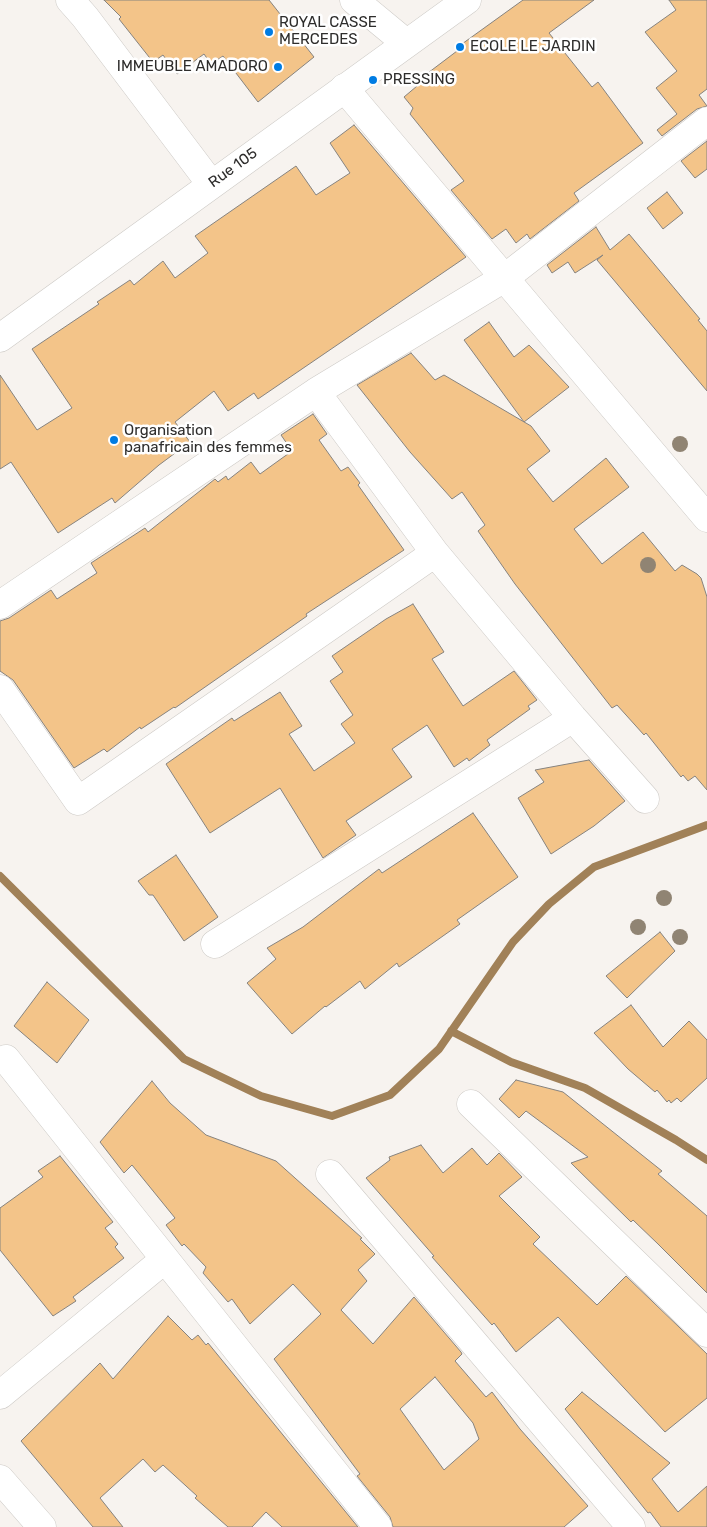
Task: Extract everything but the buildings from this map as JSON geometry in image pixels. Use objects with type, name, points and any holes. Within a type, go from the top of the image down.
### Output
[{"type":"street","points":[[70,0],[85,17],[211,184]]},
{"type":"street","points":[[354,0],[406,43]]},
{"type":"street","name":"Rue 105","points":[[0,338],[467,0]]},
{"type":"street","points":[[344,88],[705,513]]},
{"type":"street","points":[[0,605],[316,392],[506,277],[707,121]]},
{"type":"street","points":[[316,392],[436,553],[573,718],[645,799]]},
{"type":"street","points":[[0,689],[78,801],[436,553]]},
{"type":"street","points":[[215,944],[573,718]]},
{"type":"street","points":[[6,1059],[378,1527]]},
{"type":"street","points":[[471,1104],[707,1333]]},
{"type":"street","points":[[330,1174],[631,1527]]},
{"type":"street","points":[[0,1395],[165,1259]]},
{"type":"street","points":[[0,1479],[42,1527]]},
{"type":"waterway","points":[[0,876],[184,1059],[261,1096],[332,1116],[390,1095],[439,1049],[513,942],[549,904],[594,867],[707,825]]},
{"type":"waterway","points":[[451,1031],[511,1062],[585,1088],[707,1160]]},
{"type":"place","name":"ROYAL CASSE MERCEDES","points":[[269,32]]},
{"type":"place","name":"ECOLE LE JARDIN","points":[[460,47]]},
{"type":"place","name":"IMMEUBLE AMADORO","points":[[278,67]]},
{"type":"place","name":"PRESSING","points":[[373,80]]},
{"type":"place","name":"Organisation panafricain des femmes","points":[[114,440]]}]
